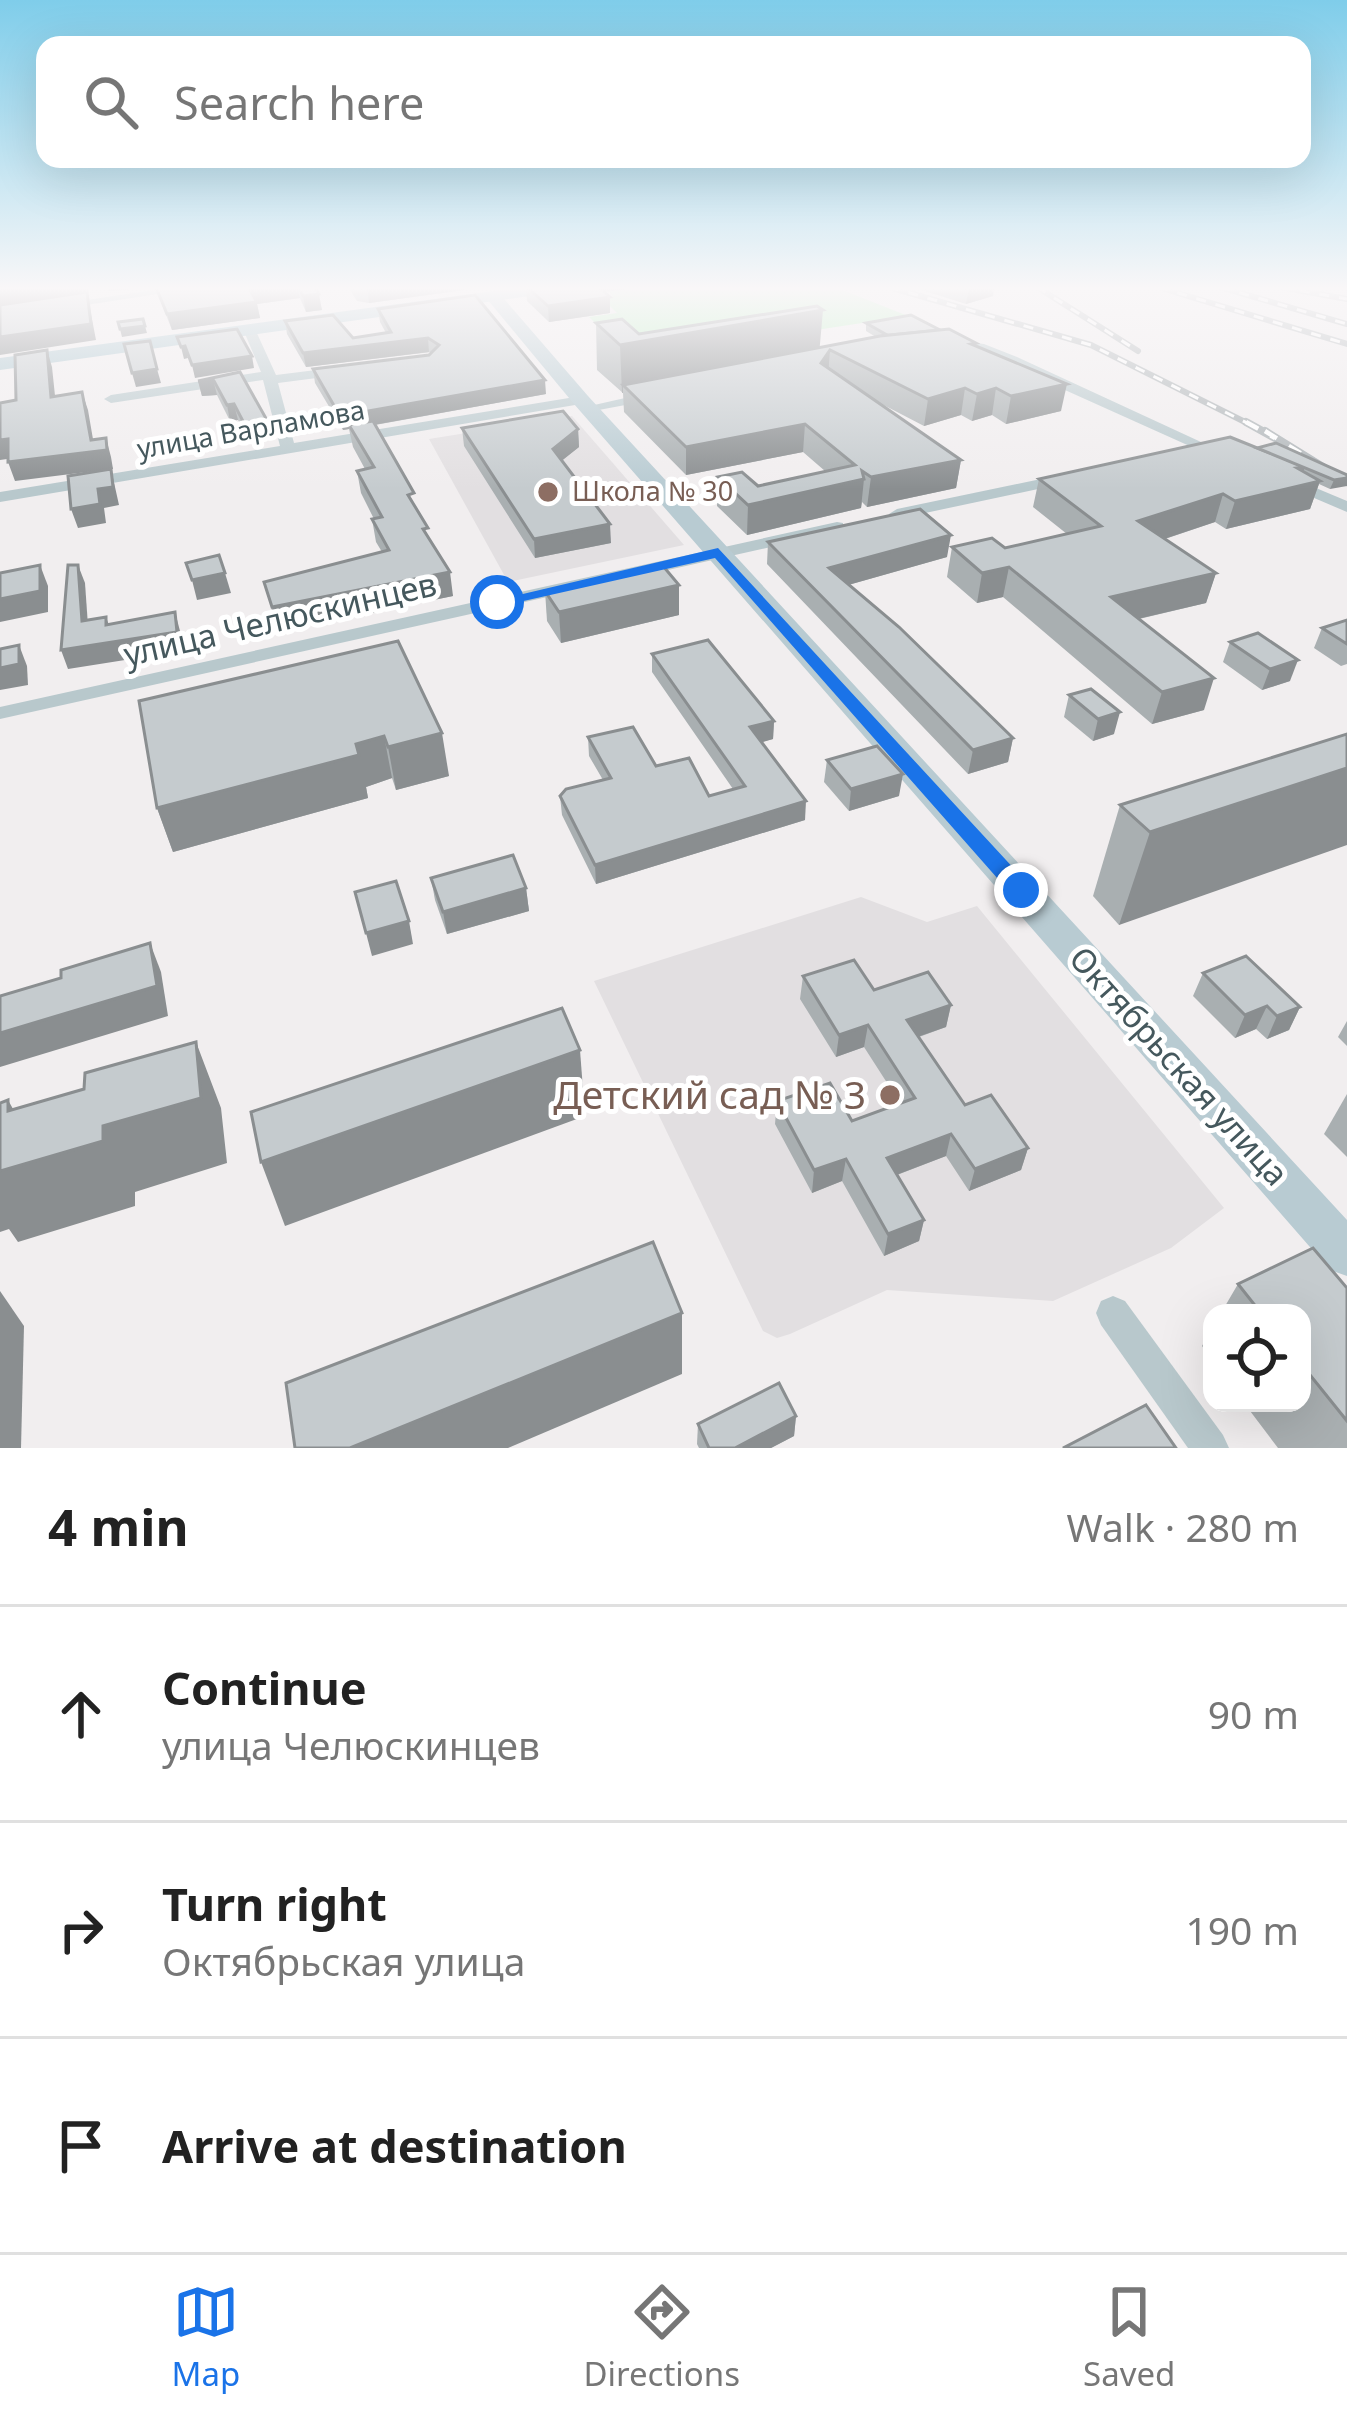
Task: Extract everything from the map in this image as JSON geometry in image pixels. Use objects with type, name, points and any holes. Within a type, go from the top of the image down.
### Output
[{"type":"main road","points":[[0,364],[67,355]]},
{"type":"main road","name":"Октябрьская улица","points":[[543,355],[1347,1254]]},
{"type":"street","points":[[259,355],[288,448]]},
{"type":"street","points":[[999,355],[1245,464]]},
{"type":"street","points":[[111,399],[361,368]]},
{"type":"street","name":"улица Варламова","points":[[0,497],[288,448],[656,395]]},
{"type":"street","points":[[1184,454],[1207,449]]},
{"type":"street","points":[[881,518],[1090,474]]},
{"type":"street","points":[[1284,479],[1347,506]]},
{"type":"street","name":"улица Челюскинцев","points":[[0,712],[858,523]]},
{"type":"street","points":[[1113,1312],[1210,1448]]},
{"type":"shaded area","name":"Школа № 30","points":[[572,416],[684,545],[508,582],[429,439]]},
{"type":"shaded area","name":"Детский сад № 3","points":[[861,897],[927,922],[977,906],[1224,1208],[1171,1248],[1053,1301],[887,1290],[790,1334],[777,1338],[763,1331],[594,981]]},
{"type":"building","points":[[15,355],[47,355],[51,397],[82,392],[91,440],[106,438],[107,450],[8,462],[8,439],[0,440],[0,403],[16,400]]},
{"type":"building","points":[[127,355],[153,355],[157,369],[132,373]]},
{"type":"building","points":[[188,355],[252,356],[192,365]]},
{"type":"building","points":[[429,355],[524,355],[545,380],[340,416],[313,369]]},
{"type":"building","points":[[783,355],[827,355],[821,363],[961,460],[871,477],[862,471],[864,479],[748,505],[718,477],[742,472],[758,486],[855,465],[805,424],[686,447],[623,385]]},
{"type":"building","points":[[839,355],[996,355],[1067,384],[1011,396],[996,388],[977,394],[965,388],[928,399]]},
{"type":"building","points":[[240,372],[268,422],[246,427],[213,379],[198,381]]},
{"type":"building","points":[[563,411],[578,429],[553,449],[610,524],[534,539],[462,428]]},
{"type":"building","points":[[373,421],[414,493],[408,495],[428,528],[423,529],[450,572],[272,607],[264,582],[389,550],[372,519],[382,517],[357,471],[374,467],[349,425]]},
{"type":"building","points":[[1230,437],[1305,467],[1297,468],[1320,481],[1235,501],[1223,494],[1138,521],[1216,573],[1111,597],[1214,678],[1162,692],[1009,567],[982,573],[952,547],[992,538],[1005,548],[1101,526],[1039,479]]},
{"type":"building","points":[[1276,443],[1347,478],[1334,480],[1257,448]]},
{"type":"building","points":[[111,469],[113,487],[98,489],[100,504],[71,509],[68,476]]},
{"type":"building","points":[[920,509],[951,535],[829,568],[899,627],[1013,738],[973,750],[768,542]]},
{"type":"building","points":[[219,555],[225,573],[192,580],[186,563]]},
{"type":"building","points":[[40,565],[40,591],[0,599],[0,573]]},
{"type":"building","points":[[68,565],[78,565],[82,621],[106,617],[106,625],[175,612],[177,632],[61,650]]},
{"type":"building","points":[[663,566],[679,585],[559,612],[545,591]]},
{"type":"building","points":[[1347,620],[1347,644],[1322,628]]},
{"type":"building","points":[[1258,633],[1298,660],[1270,669],[1230,642]]},
{"type":"building","points":[[708,640],[774,721],[750,727],[806,801],[595,865],[560,796],[566,789],[611,778],[588,737],[633,727],[656,766],[689,758],[709,796],[745,786],[652,654]]},
{"type":"building","points":[[398,641],[442,733],[388,747],[384,736],[356,744],[359,755],[157,808],[139,701]]},
{"type":"building","points":[[19,645],[19,664],[0,668],[0,649]]},
{"type":"building","points":[[1091,689],[1120,712],[1098,719],[1069,695]]},
{"type":"building","points":[[1347,734],[1347,768],[1150,832],[1120,805]]},
{"type":"building","points":[[877,746],[903,774],[851,789],[827,760]]},
{"type":"building","points":[[513,855],[526,888],[443,912],[431,878]]},
{"type":"building","points":[[396,881],[409,921],[366,933],[355,892]]},
{"type":"building","points":[[150,943],[157,986],[0,1033],[0,996],[61,978],[61,970]]},
{"type":"building","points":[[1246,956],[1300,1007],[1277,1016],[1267,1006],[1245,1015],[1203,973]]},
{"type":"building","points":[[854,960],[874,990],[928,972],[951,1005],[907,1020],[965,1105],[991,1095],[1028,1148],[975,1169],[951,1134],[887,1158],[924,1220],[888,1234],[846,1159],[814,1170],[777,1101],[830,1083],[852,1121],[915,1098],[868,1025],[839,1035],[803,976]]},
{"type":"building","points":[[562,1008],[580,1050],[261,1162],[251,1112]]},
{"type":"building","points":[[196,1042],[201,1098],[103,1126],[103,1141],[0,1171],[0,1103],[8,1100],[8,1111],[84,1089],[85,1073]]},
{"type":"building","points":[[653,1242],[682,1313],[350,1448],[295,1448],[286,1383]]},
{"type":"building","points":[[1313,1248],[1347,1288],[1347,1421],[1311,1376],[1311,1304],[1254,1304],[1238,1284]]},
{"type":"building","points":[[779,1383],[796,1416],[735,1448],[709,1448],[698,1424]]},
{"type":"building","points":[[1146,1405],[1176,1448],[1063,1448]]},
{"type":"railway","points":[[1110,355],[1251,425]]},
{"type":"railway","points":[[1246,422],[1275,438]]},
{"type":"railway","points":[[1265,431],[1347,482]]},
{"type":"place","name":"Школа № 30","points":[[548,492]]},
{"type":"place","name":"Детский сад № 3","points":[[890,1095]]},
{"type":"route","points":[[497,602],[718,553],[1021,890]]}]
